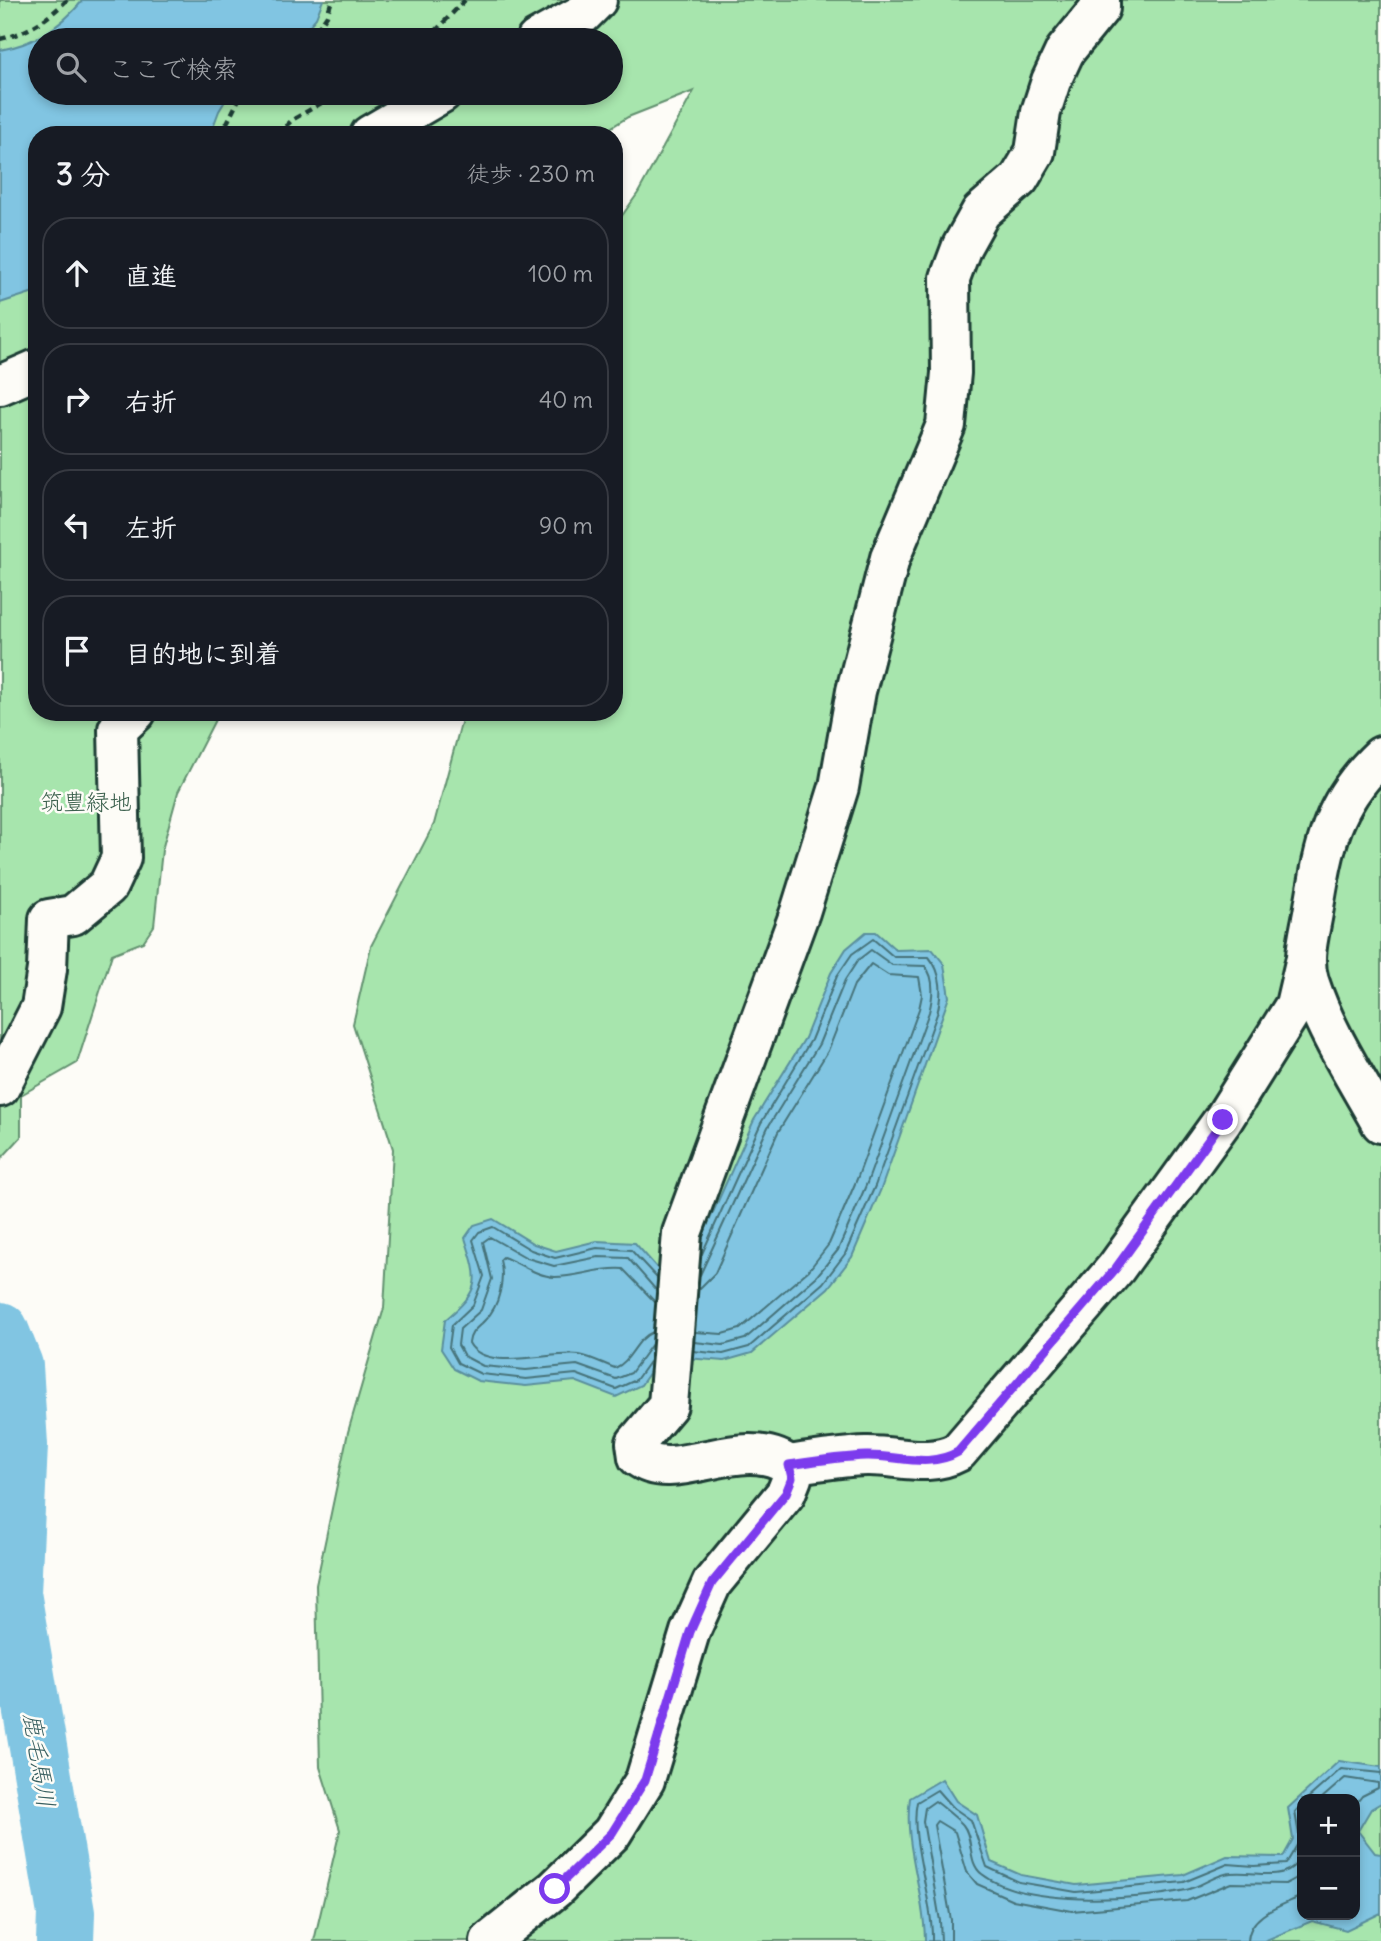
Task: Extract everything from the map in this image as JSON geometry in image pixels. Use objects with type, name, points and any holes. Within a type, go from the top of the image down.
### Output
[{"type":"lane","points":[[558,28],[583,14],[597,0]]},
{"type":"lane","points":[[1100,0],[1100,8],[1065,51],[1051,81],[1041,112],[1035,152],[1019,179],[981,212],[962,246],[950,278],[951,373],[946,425],[890,558],[856,691],[839,787],[800,912],[682,1233],[677,1266],[668,1405],[636,1443],[638,1457],[649,1465],[670,1467],[707,1458],[757,1454],[777,1457],[789,1465],[869,1456],[918,1461],[943,1460],[958,1452],[1116,1268],[1223,1120],[1295,1005],[1325,841],[1361,775],[1381,756]]},
{"type":"lane","points":[[385,126],[421,105]]},
{"type":"lane","points":[[0,385],[28,373]]},
{"type":"lane","points":[[0,1087],[41,1007],[47,969],[49,919],[73,915],[108,886],[121,858],[127,721]]},
{"type":"lane","points":[[1305,962],[1309,982],[1337,1043],[1381,1124]]},
{"type":"lane","points":[[489,1941],[555,1889],[612,1833],[645,1780],[690,1632],[712,1583],[786,1493],[792,1478],[789,1465]]},
{"type":"path","points":[[31,28],[46,19],[67,0]]},
{"type":"path","points":[[318,28],[327,15],[332,0]]},
{"type":"path","points":[[438,28],[465,0]]},
{"type":"path","points":[[0,39],[19,35],[28,30]]},
{"type":"path","points":[[226,126],[236,105]]},
{"type":"path","points":[[286,126],[318,105]]},
{"type":"green space","name":"筑豊緑地","points":[[0,0],[1381,0],[1381,1941],[314,1941],[340,1830],[320,1767],[316,1585],[348,1432],[384,1308],[393,1149],[353,1024],[371,946],[434,824],[462,721],[623,721],[623,214],[638,193],[694,91],[628,117],[614,126],[28,126],[28,721],[214,721],[178,792],[162,850],[154,926],[143,942],[112,954],[77,1063],[21,1095],[21,1137],[0,1160]]},
{"type":"water","points":[[83,0],[323,0],[316,18],[307,28],[53,28]]},
{"type":"water","points":[[28,42],[28,105],[223,105],[213,126],[28,126],[28,294],[0,303],[0,50]]},
{"type":"water","points":[[866,932],[876,932],[896,950],[932,949],[944,964],[949,997],[881,1189],[852,1257],[828,1288],[752,1353],[724,1361],[661,1356],[641,1385],[616,1397],[575,1381],[526,1386],[478,1381],[454,1369],[441,1349],[445,1320],[466,1300],[474,1284],[475,1275],[465,1238],[474,1225],[493,1219],[534,1244],[556,1251],[597,1241],[635,1243],[667,1279],[691,1262],[754,1120],[805,1038],[831,973],[846,949]]},
{"type":"water","points":[[1339,1761],[1381,1767],[1381,1803],[1371,1809],[1360,1828],[1360,1794],[1303,1794]]},
{"type":"water","points":[[942,1779],[956,1801],[977,1815],[991,1862],[1021,1875],[1076,1885],[1183,1875],[1227,1856],[1283,1857],[1293,1839],[1288,1808],[1297,1800],[1297,1920],[1360,1920],[1360,1834],[1375,1853],[1381,1854],[1381,1913],[1346,1930],[1312,1921],[1264,1941],[925,1941],[922,1905],[909,1833],[910,1798]]},
{"type":"waterway","name":"鹿毛馬川","points":[[0,1331],[14,1366],[19,1445],[12,1593],[66,1913],[65,1941]]},
{"type":"route","points":[[555,1889],[612,1833],[645,1780],[675,1690],[690,1632],[712,1583],[786,1493],[792,1478],[789,1465],[869,1456],[918,1461],[943,1460],[958,1452],[1116,1268],[1223,1120]]}]
